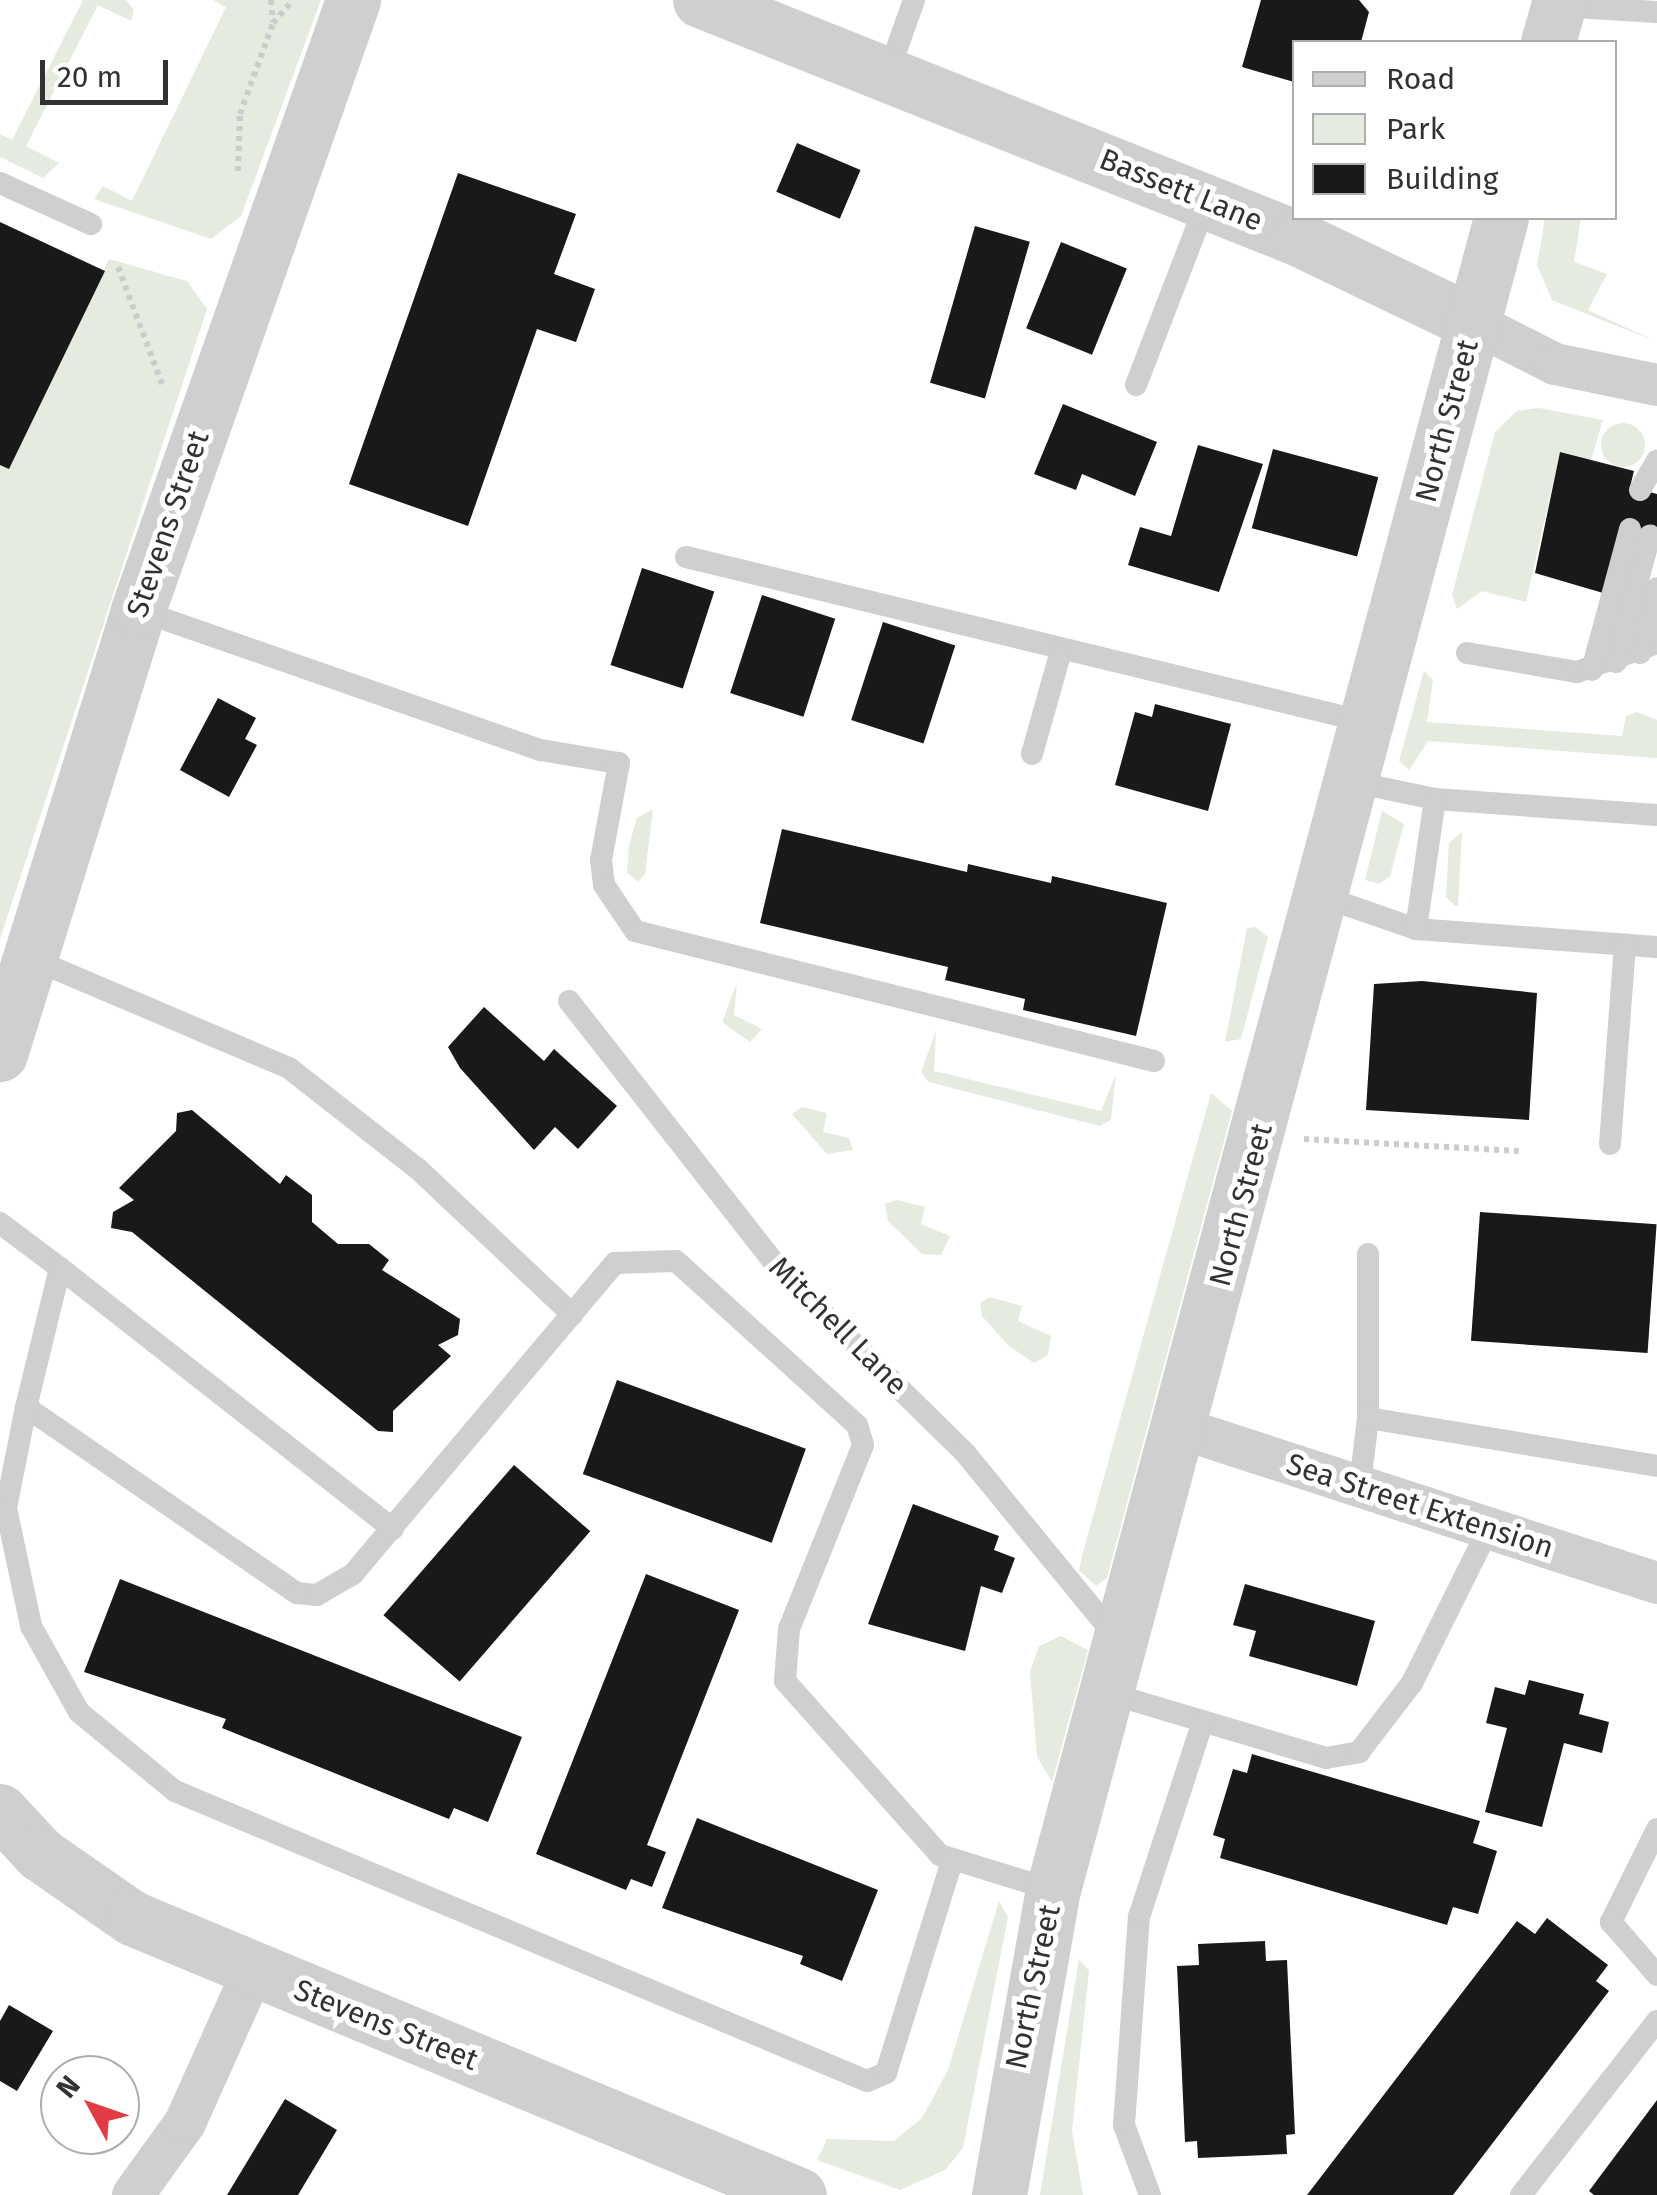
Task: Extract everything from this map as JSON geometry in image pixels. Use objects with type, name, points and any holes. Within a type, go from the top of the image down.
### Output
[{"type":"street","name":"Stevens Street","points":[[0,1054],[138,610],[353,0]]},
{"type":"street","name":"Bassett Lane","points":[[700,0],[1207,201],[1556,364],[1657,385]]},
{"type":"street","name":"North Street","points":[[999,2195],[1053,1890],[1112,1666],[1182,1429],[1349,781],[1500,220]]},
{"type":"street","name":"Sea Street Extension","points":[[1182,1429],[1657,1582]]},
{"type":"street","name":"Stevens Street","points":[[0,1811],[119,1910],[254,1970],[799,2195]]},
{"type":"street","points":[[133,2195],[184,2123],[254,1970]]},
{"type":"lane","points":[[888,73],[914,0]]},
{"type":"lane","points":[[1555,16],[1657,12]]},
{"type":"lane","points":[[0,184],[91,224]]},
{"type":"lane","points":[[1136,386],[1207,201]]},
{"type":"lane","points":[[1640,490],[1657,460]]},
{"type":"lane","points":[[1592,670],[1640,532],[1616,662]]},
{"type":"lane","points":[[686,557],[1366,722]]},
{"type":"lane","points":[[1466,653],[1592,670],[1616,662],[1649,648],[1657,588]]},
{"type":"lane","points":[[138,610],[541,750],[620,763],[601,860],[604,885],[635,931],[1154,1061]]},
{"type":"lane","points":[[1032,754],[1062,651]]},
{"type":"lane","points":[[1349,781],[1435,800],[1657,815]]},
{"type":"lane","points":[[1416,929],[1435,800]]},
{"type":"lane","points":[[1322,896],[1416,929],[1657,946]]},
{"type":"lane","points":[[1610,1144],[1626,944]]},
{"type":"lane","points":[[29,958],[288,1068],[418,1169],[572,1314]]},
{"type":"lane","name":"Mitchell Lane","points":[[569,1001],[782,1273],[966,1454],[1112,1666]]},
{"type":"lane","points":[[0,1223],[392,1529]]},
{"type":"lane","points":[[1360,1486],[1368,1418],[1368,1254]]},
{"type":"lane","points":[[26,1407],[297,1593],[338,1588],[614,1263],[676,1261],[858,1425],[858,1463],[789,1629],[785,1681],[952,1861],[1053,1890]]},
{"type":"lane","points":[[60,1268],[6,1508],[30,1626],[79,1712],[175,1790],[868,2081],[886,2073],[952,1861]]},
{"type":"lane","points":[[1368,1418],[1657,1466]]},
{"type":"lane","points":[[1112,1666],[1204,1721],[1326,1758],[1359,1752],[1412,1684],[1489,1528]]},
{"type":"lane","points":[[1150,2195],[1124,2125],[1138,1916],[1204,1721]]},
{"type":"lane","points":[[1657,1829],[1610,1922],[1657,1975]]},
{"type":"lane","points":[[1520,2195],[1657,2021]]},
{"type":"path","points":[[238,185],[240,114],[272,23],[272,0]]},
{"type":"path","points":[[272,23],[292,0]]},
{"type":"path","points":[[118,267],[142,315],[167,408]]},
{"type":"path","points":[[1287,1138],[1518,1152]]},
{"type":"green space","points":[[83,0],[126,0],[134,10],[131,21],[98,5],[26,146],[59,163],[43,178],[0,157],[0,134],[12,140]]},
{"type":"green space","points":[[213,0],[321,0],[241,216],[211,239],[94,199],[103,186],[132,201],[226,7]]},
{"type":"green space","points":[[1545,220],[1581,220],[1574,262],[1607,274],[1588,310],[1657,342],[1552,300],[1537,265]]},
{"type":"green space","points":[[109,259],[187,281],[207,309],[0,939],[0,465],[9,468]]},
{"type":"green space","points":[[1539,408],[1603,420],[1591,460],[1560,452],[1526,602],[1482,591],[1457,609],[1452,595],[1495,432],[1517,411]]},
{"type":"green space","points":[[1623,423],[1638,430],[1645,445],[1638,460],[1623,467],[1608,460],[1601,445],[1608,430]]},
{"type":"green space","points":[[1424,671],[1433,680],[1427,722],[1622,736],[1626,716],[1637,712],[1657,720],[1657,758],[1428,741],[1409,770],[1399,761]]},
{"type":"green space","points":[[653,809],[645,874],[638,882],[627,872],[629,845],[637,818]]},
{"type":"green space","points":[[1382,811],[1404,824],[1390,876],[1379,884],[1365,880]]},
{"type":"green space","points":[[1462,832],[1455,906],[1446,897],[1449,843]]},
{"type":"green space","points":[[1255,927],[1268,937],[1241,1039],[1225,1042],[1247,928]]},
{"type":"green space","points":[[737,983],[734,1015],[762,1029],[750,1042],[722,1022]]},
{"type":"green space","points":[[936,1031],[934,1071],[1101,1111],[1116,1074],[1111,1120],[1100,1126],[929,1082],[921,1072]]},
{"type":"green space","points":[[1211,1093],[1232,1111],[1107,1578],[1096,1586],[1079,1570],[1082,1556]]},
{"type":"green space","points":[[802,1107],[827,1113],[823,1132],[849,1138],[853,1150],[827,1154],[792,1114]]},
{"type":"green space","points":[[897,1200],[925,1207],[921,1224],[950,1236],[941,1255],[922,1254],[888,1221],[885,1204]]},
{"type":"green space","points":[[990,1297],[1022,1306],[1018,1321],[1051,1336],[1048,1355],[1034,1363],[1009,1346],[982,1316],[980,1303]]},
{"type":"green space","points":[[1061,1636],[1088,1650],[1052,1782],[1037,1757],[1030,1672],[1039,1646]]},
{"type":"green space","points":[[999,1901],[1008,1917],[963,2148],[945,2170],[900,2190],[817,2160],[827,2139],[894,2141],[922,2118],[948,2070]]},
{"type":"green space","points":[[1079,1959],[1089,1971],[1072,2131],[1083,2195],[1040,2195]]},
{"type":"building","points":[[1261,0],[1359,0],[1369,12],[1362,40],[1292,40],[1292,81],[1242,67]]},
{"type":"building","points":[[797,143],[861,170],[840,219],[776,192]]},
{"type":"building","points":[[458,173],[576,214],[554,274],[595,289],[576,342],[537,329],[468,526],[349,484]]},
{"type":"building","points":[[0,222],[105,271],[9,469],[0,465]]},
{"type":"building","points":[[975,226],[1030,242],[985,398],[930,383]]},
{"type":"building","points":[[1061,242],[1127,269],[1092,355],[1026,328]]},
{"type":"building","points":[[1063,404],[1157,442],[1135,496],[1082,474],[1076,490],[1034,474]]},
{"type":"building","points":[[1198,445],[1263,464],[1219,592],[1128,565],[1140,527],[1171,536]]},
{"type":"building","points":[[1273,449],[1378,477],[1357,556],[1252,528]]},
{"type":"building","points":[[1560,452],[1634,471],[1630,487],[1657,494],[1657,536],[1603,593],[1535,573]]},
{"type":"building","points":[[642,568],[714,591],[683,688],[610,665]]},
{"type":"building","points":[[762,595],[835,619],[803,717],[730,693]]},
{"type":"building","points":[[883,622],[955,645],[923,743],[851,720]]},
{"type":"building","points":[[218,698],[256,718],[245,739],[257,745],[229,797],[180,770]]},
{"type":"building","points":[[1155,704],[1231,724],[1208,811],[1115,785],[1135,712],[1152,717]]},
{"type":"building","points":[[782,829],[967,872],[968,864],[1051,883],[1052,876],[1167,903],[1136,1036],[1023,1010],[1025,999],[945,980],[948,967],[760,923]]},
{"type":"building","points":[[1422,981],[1537,993],[1529,1120],[1366,1110],[1374,984]]},
{"type":"building","points":[[484,1007],[544,1061],[554,1049],[617,1106],[578,1149],[555,1127],[534,1150],[460,1068],[448,1047]]},
{"type":"building","points":[[192,1110],[280,1184],[286,1175],[312,1195],[312,1222],[338,1244],[369,1244],[389,1260],[382,1270],[460,1319],[458,1335],[438,1345],[451,1356],[393,1411],[393,1432],[378,1431],[132,1232],[111,1228],[113,1212],[134,1200],[119,1188],[176,1131],[177,1113]]},
{"type":"building","points":[[1480,1212],[1657,1224],[1648,1353],[1471,1341]]},
{"type":"building","points":[[617,1380],[806,1449],[772,1543],[583,1474]]},
{"type":"building","points":[[514,1465],[590,1531],[460,1681],[383,1615]]},
{"type":"building","points":[[913,1504],[999,1536],[994,1550],[1015,1558],[1002,1593],[981,1586],[965,1651],[868,1624]]},
{"type":"building","points":[[646,1574],[739,1610],[647,1845],[666,1852],[652,1887],[631,1879],[626,1890],[536,1854]]},
{"type":"building","points":[[120,1579],[522,1737],[488,1822],[454,1808],[449,1819],[222,1728],[226,1719],[84,1672]]},
{"type":"building","points":[[1245,1584],[1375,1621],[1357,1686],[1249,1656],[1256,1631],[1233,1625]]},
{"type":"building","points":[[1529,1680],[1584,1694],[1579,1714],[1609,1722],[1602,1753],[1564,1743],[1542,1827],[1485,1812],[1507,1728],[1486,1723],[1495,1687],[1525,1695]]},
{"type":"building","points":[[1252,1754],[1480,1821],[1473,1843],[1497,1851],[1478,1914],[1453,1907],[1447,1925],[1220,1858],[1225,1839],[1213,1835],[1233,1769],[1247,1773]]},
{"type":"building","points":[[697,1818],[878,1890],[842,1981],[800,1964],[803,1956],[662,1908]]},
{"type":"building","points":[[1547,1918],[1608,1965],[1596,1981],[1609,1991],[1453,2195],[1307,2195],[1517,1921],[1535,1934]]},
{"type":"building","points":[[1265,1941],[1266,1961],[1287,1960],[1295,2134],[1286,2135],[1287,2154],[1198,2158],[1197,2141],[1185,2142],[1177,1966],[1199,1965],[1198,1944]]},
{"type":"building","points":[[9,2005],[53,2031],[17,2091],[0,2081],[0,2021]]},
{"type":"building","points":[[285,2099],[337,2130],[298,2195],[227,2195]]},
{"type":"building","points":[[1657,2100],[1657,2195],[1594,2195],[1589,2191]]}]
